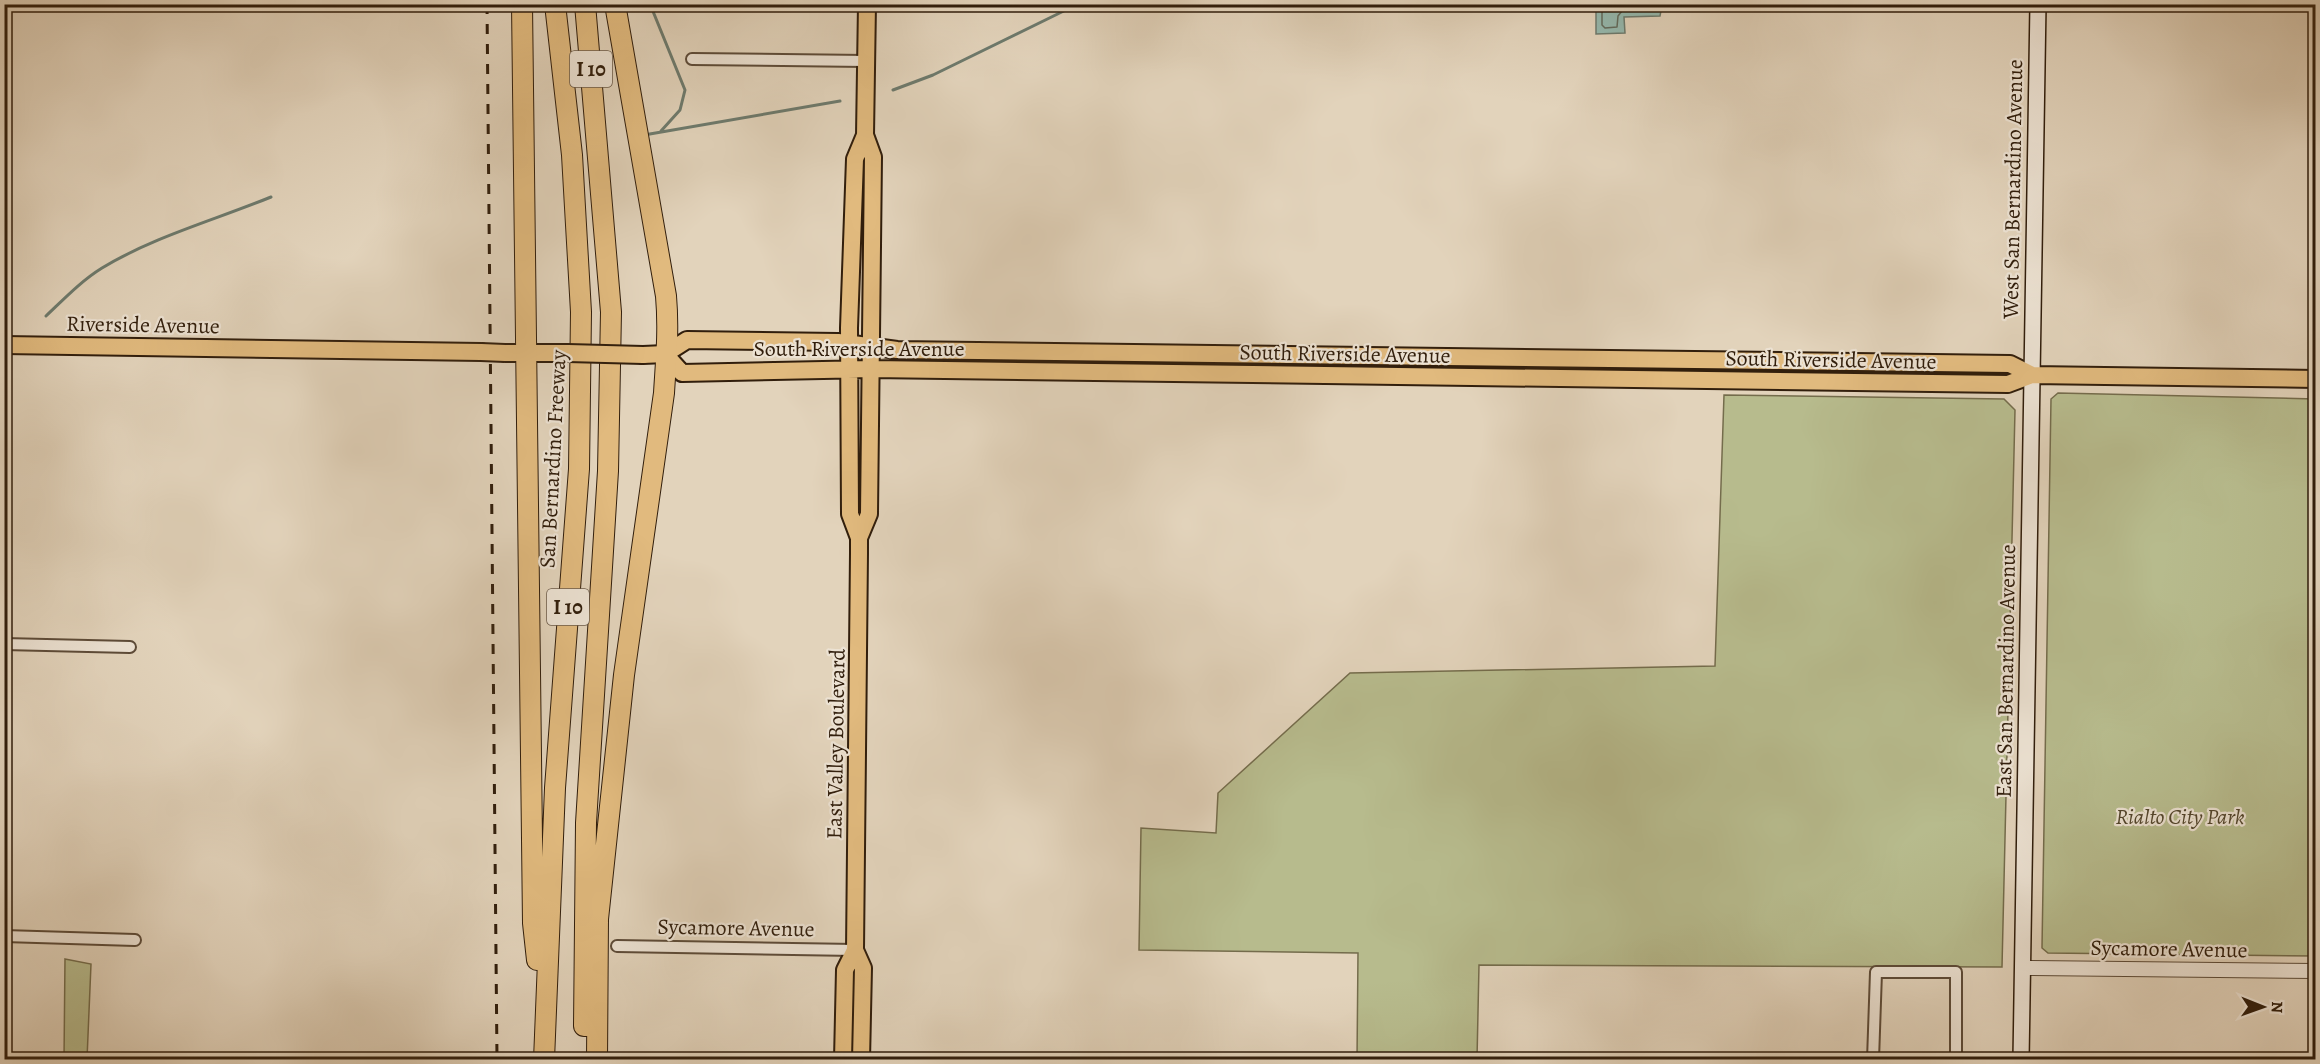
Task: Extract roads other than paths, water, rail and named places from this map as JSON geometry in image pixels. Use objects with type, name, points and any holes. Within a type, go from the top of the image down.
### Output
[{"type":"highway","points":[[522,4],[536,353],[533,923],[544,1022]]},
{"type":"highway","name":"San Bernardino Freeway","points":[[544,1059],[555,788],[579,469],[581,312],[571,146],[555,4]]},
{"type":"highway","name":"I 10","points":[[584,1059],[586,824],[608,471],[610,323],[598,142],[585,4]]},
{"type":"highway","points":[[597,1059],[598,920],[624,675],[664,393],[665,354],[670,333],[666,296],[615,4]]},
{"type":"main road","points":[[864,135],[867,4]]},
{"type":"main road","name":"West San Bernardino Avenue","points":[[2032,375],[2038,4]]},
{"type":"main road","name":"East Valley Boulevard","points":[[855,950],[859,538],[850,514],[850,358],[855,159],[864,135]]},
{"type":"main road","name":"East Valley Boulevard","points":[[859,538],[869,514],[873,359],[873,156],[864,135]]},
{"type":"main road","name":"South Riverside Avenue","points":[[281,349],[644,355],[665,354],[687,340],[850,358],[1393,376],[2008,384],[2032,375],[2316,379]]},
{"type":"main road","name":"Riverside Avenue","points":[[4,345],[281,349]]},
{"type":"main road","name":"South Riverside Avenue","points":[[665,354],[682,373],[850,358],[1458,356],[2010,364],[2032,375]]},
{"type":"main road","points":[[1393,376],[1405,368],[1449,366],[1455,363],[1458,356]]},
{"type":"main road","name":"East San Bernardino Avenue","points":[[2021,1059],[2032,375]]},
{"type":"main road","points":[[843,1059],[845,970],[855,950]]},
{"type":"main road","points":[[855,950],[863,968],[861,1059]]},
{"type":"street","points":[[692,59],[866,61]]},
{"type":"street","points":[[4,644],[130,647]]},
{"type":"street","points":[[4,936],[135,940]]},
{"type":"street","name":"Sycamore Avenue","points":[[617,946],[855,950]]},
{"type":"street","name":"Sycamore Avenue","points":[[2023,968],[2316,971]]},
{"type":"street","points":[[1873,1059],[1876,972],[1956,972],[1956,1059]]},
{"type":"water","points":[[1596,4],[1662,5],[1660,16],[1624,17],[1625,33],[1596,34]]},
{"type":"waterway","points":[[650,4],[685,90],[680,110],[661,131]]},
{"type":"waterway","points":[[893,90],[933,75],[1078,4]]},
{"type":"waterway","points":[[644,135],[840,101]]},
{"type":"waterway","points":[[46,316],[87,279],[122,257],[163,238],[271,197]]},
{"type":"railway","points":[[487,4],[497,1060]]},
{"type":"park label","name":"Rialto City Park","points":[[2180,816]]}]
